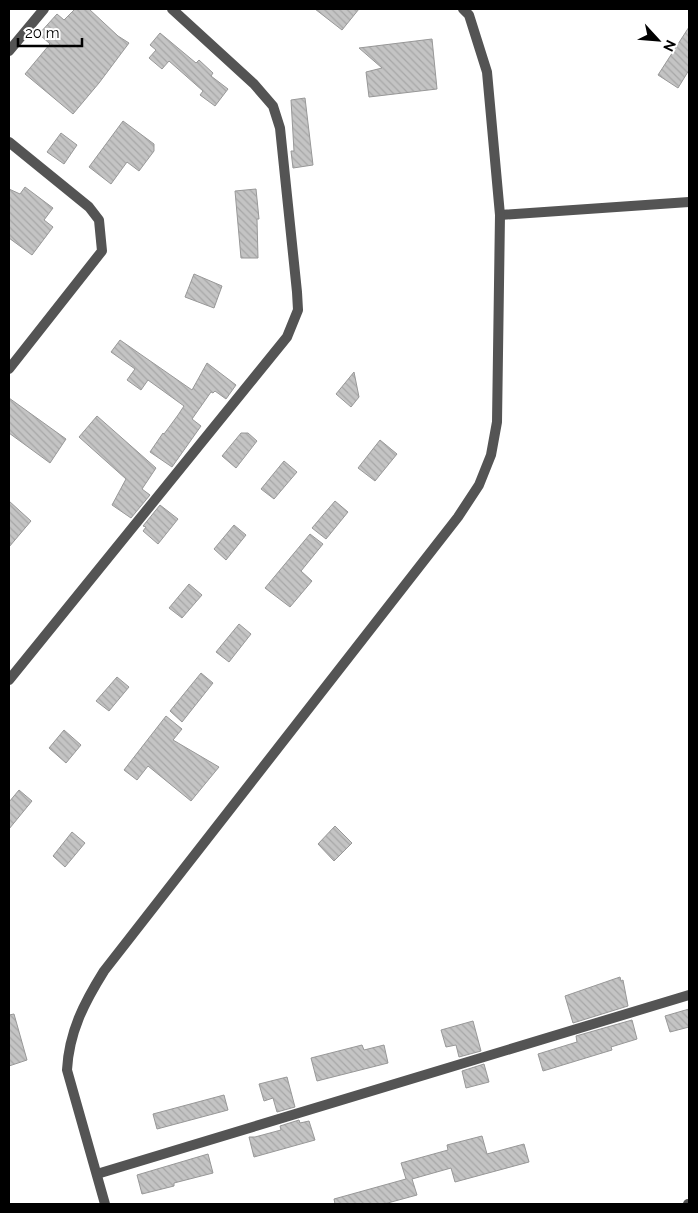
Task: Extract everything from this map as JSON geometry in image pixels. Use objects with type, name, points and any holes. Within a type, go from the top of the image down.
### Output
[{"type":"street","points":[[9,51],[44,9]]},
{"type":"street","points":[[9,680],[287,338],[298,310],[280,128],[273,106],[254,84],[172,9]]},
{"type":"street","points":[[105,1204],[66,1070],[68,1049],[74,1028],[91,992],[104,971],[458,517],[478,485],[491,455],[497,422],[500,215],[487,72],[469,15],[463,9]]},
{"type":"street","points":[[9,142],[89,207],[99,220],[102,251],[9,369]]},
{"type":"street","points":[[500,215],[689,202]]},
{"type":"street","points":[[97,1174],[689,995]]},
{"type":"building","points":[[75,9],[89,9],[118,36],[129,43],[73,114],[25,74],[50,44],[39,34],[57,14],[64,20]]},
{"type":"building","points":[[315,9],[359,9],[342,30]]},
{"type":"building","points":[[689,27],[689,70],[678,88],[658,75]]},
{"type":"building","points":[[160,33],[196,63],[199,60],[213,73],[211,76],[228,89],[215,106],[200,95],[203,91],[169,61],[162,69],[149,58],[156,50],[150,45]]},
{"type":"building","points":[[432,39],[437,89],[369,97],[366,72],[382,68],[359,48]]},
{"type":"building","points":[[305,98],[313,165],[293,168],[291,100]]},
{"type":"building","points":[[123,121],[154,144],[154,151],[139,171],[127,162],[111,184],[89,167]]},
{"type":"building","points":[[61,133],[77,145],[64,164],[47,152]]},
{"type":"building","points":[[25,187],[53,208],[44,220],[53,227],[32,255],[9,238],[9,189],[20,194]]},
{"type":"building","points":[[256,189],[259,219],[257,219],[258,258],[241,258],[235,191]]},
{"type":"building","points":[[194,274],[222,286],[214,308],[185,297]]},
{"type":"building","points":[[120,340],[192,390],[207,363],[236,385],[226,399],[215,391],[211,392],[192,419],[201,426],[172,467],[150,452],[184,406],[148,380],[141,390],[127,380],[135,369],[111,352]]},
{"type":"building","points":[[354,372],[359,397],[351,407],[336,394]]},
{"type":"building","points":[[9,398],[66,439],[50,463],[9,433]]},
{"type":"building","points":[[97,416],[156,468],[142,489],[150,495],[131,518],[112,505],[126,479],[79,437]]},
{"type":"building","points":[[241,433],[248,433],[257,441],[236,468],[222,456]]},
{"type":"building","points":[[380,440],[397,454],[375,481],[358,468]]},
{"type":"building","points":[[284,461],[297,472],[274,499],[261,489]]},
{"type":"building","points":[[9,501],[31,521],[9,547]]},
{"type":"building","points":[[335,501],[348,512],[326,539],[312,528]]},
{"type":"building","points":[[160,505],[178,519],[158,544],[143,531],[146,527],[143,526]]},
{"type":"building","points":[[234,525],[246,535],[226,560],[214,549]]},
{"type":"building","points":[[310,534],[323,544],[301,571],[312,581],[290,607],[265,588]]},
{"type":"building","points":[[189,584],[202,595],[182,618],[169,608]]},
{"type":"building","points":[[239,624],[251,634],[229,662],[216,652]]},
{"type":"building","points":[[201,673],[213,683],[182,722],[170,711]]},
{"type":"building","points":[[117,677],[129,687],[109,711],[96,701]]},
{"type":"building","points":[[166,716],[182,729],[173,740],[219,767],[191,801],[148,766],[137,780],[124,770]]},
{"type":"building","points":[[64,730],[81,745],[66,763],[49,748]]},
{"type":"building","points":[[19,790],[32,801],[9,829],[9,802]]},
{"type":"building","points":[[335,826],[352,843],[334,861],[318,844]]},
{"type":"building","points":[[72,832],[85,843],[65,867],[53,856]]},
{"type":"building","points":[[620,977],[621,981],[623,980],[628,1006],[573,1023],[565,996]]},
{"type":"building","points":[[689,1009],[689,1027],[670,1032],[665,1016]]},
{"type":"building","points":[[14,1014],[27,1060],[9,1066],[9,1015]]},
{"type":"building","points":[[632,1020],[637,1039],[611,1047],[612,1050],[543,1071],[538,1054],[577,1042],[576,1036]]},
{"type":"building","points":[[473,1021],[481,1051],[459,1057],[456,1045],[446,1047],[441,1030]]},
{"type":"building","points":[[362,1045],[364,1050],[384,1045],[388,1063],[317,1081],[311,1058]]},
{"type":"building","points":[[484,1064],[489,1082],[466,1088],[462,1071]]},
{"type":"building","points":[[287,1077],[295,1107],[277,1112],[273,1098],[264,1101],[259,1084]]},
{"type":"building","points":[[224,1095],[228,1110],[157,1129],[153,1114]]},
{"type":"building","points":[[299,1120],[300,1123],[309,1121],[315,1140],[254,1157],[249,1137],[281,1130],[280,1126]]},
{"type":"building","points":[[482,1136],[487,1154],[524,1144],[529,1162],[455,1182],[451,1168],[412,1179],[417,1195],[384,1204],[335,1204],[334,1199],[406,1179],[401,1163],[448,1150],[447,1145]]},
{"type":"building","points":[[208,1154],[213,1173],[142,1194],[137,1175]]}]
